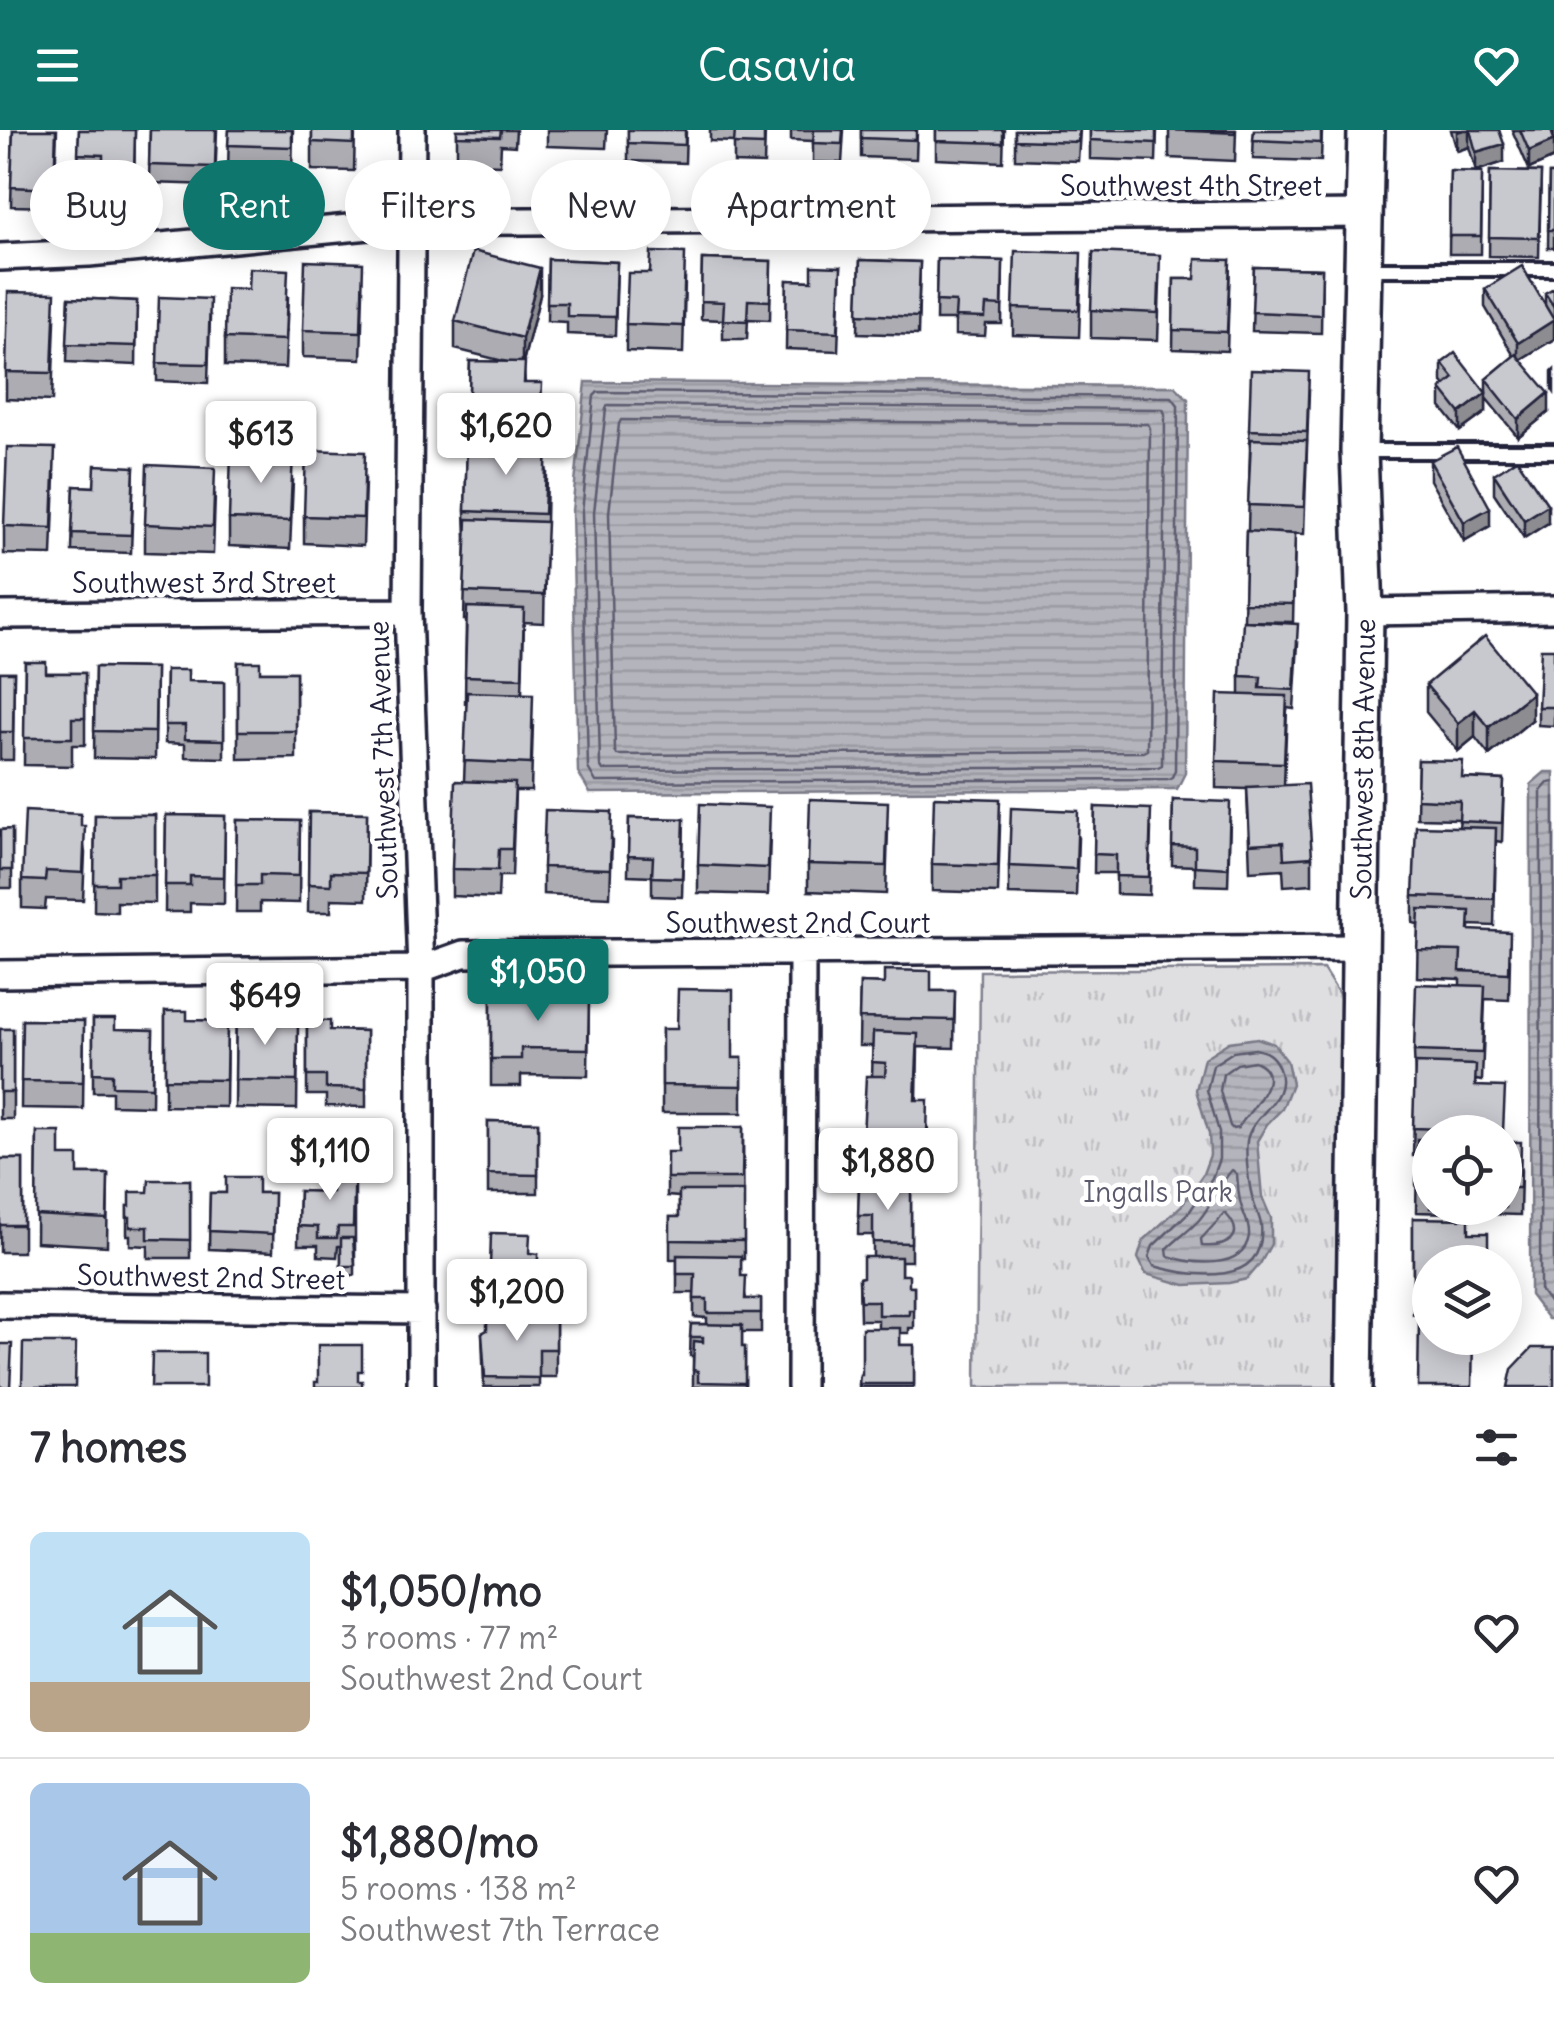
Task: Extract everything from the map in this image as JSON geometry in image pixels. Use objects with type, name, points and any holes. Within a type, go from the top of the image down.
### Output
[{"type":"street","name":"Southwest 7th Avenue","points":[[411,160],[412,130]]},
{"type":"street","name":"Southwest 8th Avenue","points":[[1354,1387],[1365,612],[1359,450],[1366,130]]},
{"type":"street","name":"Southwest 4th Street","points":[[511,221],[1364,214]]},
{"type":"street","name":"Southwest 4th Street","points":[[0,257],[89,253],[345,228]]},
{"type":"street","name":"Southwest 7th Avenue","points":[[410,250],[408,612],[421,970],[422,1387]]},
{"type":"street","points":[[1365,612],[1554,609]]},
{"type":"street","name":"Southwest 3rd Street","points":[[0,615],[408,612]]},
{"type":"street","name":"Southwest 2nd Court","points":[[0,974],[421,970],[464,954],[1360,948]]},
{"type":"street","points":[[800,1387],[802,953]]},
{"type":"street","name":"Southwest 2nd Street","points":[[0,1304],[422,1310]]},
{"type":"lane","points":[[1364,268],[1554,269]]},
{"type":"lane","points":[[1359,450],[1554,450]]},
{"type":"green space","name":"Ingalls Park","points":[[1323,969],[1341,997],[1334,1387],[976,1387],[980,971]]},
{"type":"water","points":[[586,382],[1175,386],[1188,399],[1185,773],[1177,789],[590,793],[578,772],[572,511]]},
{"type":"water","points":[[1545,772],[1554,772],[1554,1319],[1548,1319],[1530,1295],[1531,784]]},
{"type":"water","points":[[1257,1038],[1274,1044],[1287,1061],[1292,1084],[1282,1109],[1257,1141],[1262,1197],[1271,1218],[1271,1244],[1247,1279],[1185,1285],[1146,1274],[1138,1258],[1143,1241],[1182,1205],[1203,1174],[1210,1155],[1209,1134],[1196,1090],[1204,1058],[1229,1042]]},
{"type":"building","points":[[13,130],[56,130],[55,160],[30,160],[30,188],[11,187]]},
{"type":"building","points":[[79,130],[135,130],[134,160],[103,160],[103,155],[78,154]]},
{"type":"building","points":[[150,130],[216,130],[215,160],[183,160],[183,166],[149,160]]},
{"type":"building","points":[[229,130],[292,130],[292,147],[228,145]]},
{"type":"building","points":[[312,130],[354,130],[354,144],[312,142]]},
{"type":"building","points":[[457,130],[501,130],[500,137],[457,136]]},
{"type":"building","points":[[628,130],[685,130],[685,145],[628,143]]},
{"type":"building","points":[[735,130],[764,130],[764,145],[734,144]]},
{"type":"building","points":[[814,130],[843,130],[842,144],[813,143]]},
{"type":"building","points":[[861,130],[916,130],[916,140],[861,138]]},
{"type":"building","points":[[936,130],[1003,130],[1003,143],[936,141]]},
{"type":"building","points":[[1015,130],[1079,130],[1078,142],[1015,140]]},
{"type":"building","points":[[1090,130],[1156,130],[1156,143],[1090,140]]},
{"type":"building","points":[[1169,130],[1235,130],[1235,133]]},
{"type":"building","points":[[1254,130],[1321,130],[1321,143],[1253,140]]},
{"type":"building","points":[[1470,130],[1499,130],[1504,144],[1476,152]]},
{"type":"building","points":[[1520,130],[1551,130],[1554,140],[1529,151]]},
{"type":"building","points":[[1450,171],[1482,172],[1481,236],[1449,236]]},
{"type":"building","points":[[1490,171],[1541,172],[1539,238],[1489,237]]},
{"type":"building","points":[[1549,174],[1554,174],[1554,230],[1548,230]]},
{"type":"building","points":[[473,251],[540,268],[522,338],[455,321]]},
{"type":"building","points":[[1015,251],[1081,253],[1079,310],[1013,308]]},
{"type":"building","points":[[651,252],[685,253],[683,326],[626,324],[628,273],[650,273]]},
{"type":"building","points":[[1093,252],[1160,255],[1158,313],[1091,310]]},
{"type":"building","points":[[548,259],[617,262],[615,317],[567,316],[567,303],[547,303]]},
{"type":"building","points":[[702,259],[771,261],[770,301],[748,300],[747,321],[723,320],[724,302],[701,301]]},
{"type":"building","points":[[937,259],[1003,261],[1002,306],[986,305],[985,318],[955,317],[956,302],[936,301]]},
{"type":"building","points":[[1196,259],[1230,260],[1227,332],[1173,330],[1174,279],[1195,279]]},
{"type":"building","points":[[860,260],[920,262],[918,317],[858,314]]},
{"type":"building","points":[[305,261],[363,263],[361,332],[303,330]]},
{"type":"building","points":[[812,266],[841,267],[838,332],[786,330],[787,280],[812,281]]},
{"type":"building","points":[[1522,266],[1554,320],[1518,343],[1485,289]]},
{"type":"building","points":[[1254,267],[1322,269],[1321,315],[1252,312]]},
{"type":"building","points":[[249,268],[288,270],[285,340],[225,338],[226,288],[248,289]]},
{"type":"building","points":[[1554,288],[1554,307],[1545,293]]},
{"type":"building","points":[[8,292],[55,293],[52,373],[6,372]]},
{"type":"building","points":[[159,297],[210,299],[208,364],[157,363]]},
{"type":"building","points":[[69,298],[137,301],[136,346],[67,344]]},
{"type":"building","points":[[1455,353],[1486,393],[1460,413],[1441,389],[1454,378],[1442,363]]},
{"type":"building","points":[[1516,354],[1549,393],[1518,419],[1486,379]]},
{"type":"building","points":[[470,361],[525,362],[524,383],[542,383],[540,431],[468,428]]},
{"type":"building","points":[[1251,370],[1309,372],[1307,432],[1249,430]]},
{"type":"building","points":[[1251,439],[1307,441],[1304,507],[1248,505]]},
{"type":"building","points":[[467,442],[547,445],[544,514],[465,511]]},
{"type":"building","points":[[7,447],[55,448],[52,528],[4,526]]},
{"type":"building","points":[[1457,447],[1490,508],[1464,522],[1430,461]]},
{"type":"building","points":[[306,450],[365,452],[363,518],[304,516]]},
{"type":"building","points":[[231,451],[293,453],[290,521],[229,519]]},
{"type":"building","points":[[1517,459],[1548,505],[1524,520],[1494,474]]},
{"type":"building","points":[[95,465],[134,467],[131,535],[72,533],[74,486],[94,487]]},
{"type":"building","points":[[147,465],[215,468],[213,527],[145,524]]},
{"type":"building","points":[[467,519],[547,522],[544,595],[464,592]]},
{"type":"building","points":[[1246,531],[1295,534],[1293,604],[1244,603]]},
{"type":"building","points":[[467,607],[524,609],[522,678],[465,676]]},
{"type":"building","points":[[1243,621],[1298,624],[1294,690],[1260,688],[1261,677],[1240,676]]},
{"type":"building","points":[[1485,636],[1532,693],[1489,727],[1475,710],[1458,723],[1426,685]]},
{"type":"building","points":[[1541,649],[1554,649],[1554,707],[1538,707]]},
{"type":"building","points":[[25,662],[46,662],[46,673],[85,673],[85,718],[72,718],[72,738],[24,738]]},
{"type":"building","points":[[238,662],[260,662],[260,672],[296,672],[296,731],[238,731]]},
{"type":"building","points":[[95,667],[156,668],[155,732],[94,731]]},
{"type":"building","points":[[166,670],[188,670],[188,681],[224,682],[224,740],[185,739],[185,725],[165,725]]},
{"type":"building","points":[[0,672],[14,672],[13,732],[0,732]]},
{"type":"building","points":[[467,692],[533,694],[531,764],[464,761]]},
{"type":"building","points":[[1218,694],[1287,696],[1284,763],[1216,761]]},
{"type":"building","points":[[1418,760],[1463,761],[1462,778],[1504,780],[1502,823],[1459,821],[1460,801],[1417,799]]},
{"type":"building","points":[[455,781],[515,783],[512,849],[499,849],[498,870],[452,869]]},
{"type":"building","points":[[1307,784],[1312,857],[1284,859],[1283,842],[1250,844],[1247,787]]},
{"type":"building","points":[[934,797],[1000,799],[998,866],[932,864]]},
{"type":"building","points":[[810,799],[888,802],[886,866],[808,864]]},
{"type":"building","points":[[1173,800],[1230,802],[1228,868],[1195,866],[1195,847],[1172,846]]},
{"type":"building","points":[[700,804],[770,807],[768,868],[698,865]]},
{"type":"building","points":[[1095,807],[1151,809],[1149,877],[1116,876],[1116,855],[1094,854]]},
{"type":"building","points":[[1011,808],[1078,811],[1076,869],[1009,866]]},
{"type":"building","points":[[545,810],[612,812],[610,869],[543,867]]},
{"type":"building","points":[[25,811],[81,814],[81,826],[85,826],[83,873],[46,871],[45,881],[22,880]]},
{"type":"building","points":[[309,812],[367,813],[366,873],[331,872],[331,885],[308,884]]},
{"type":"building","points":[[95,815],[155,815],[155,875],[117,875],[117,884],[94,884]]},
{"type":"building","points":[[166,815],[225,816],[224,877],[190,876],[190,885],[165,885]]},
{"type":"building","points":[[629,818],[684,819],[682,878],[652,877],[653,857],[628,856]]},
{"type":"building","points":[[237,820],[300,821],[299,876],[260,875],[260,885],[236,885]]},
{"type":"building","points":[[1416,826],[1496,828],[1494,899],[1413,896]]},
{"type":"building","points":[[12,829],[12,870],[0,870],[0,830]]},
{"type":"building","points":[[1419,909],[1470,911],[1469,930],[1510,932],[1509,973],[1460,971],[1461,951],[1417,950]]},
{"type":"building","points":[[884,970],[931,971],[931,991],[955,991],[954,1020],[859,1018],[860,983],[884,984]]},
{"type":"building","points":[[1416,984],[1485,986],[1482,1053],[1414,1051]]},
{"type":"building","points":[[678,989],[733,990],[733,1058],[742,1058],[742,1086],[662,1085],[662,1029],[677,1029]]},
{"type":"building","points":[[491,996],[589,997],[588,1049],[521,1048],[521,1059],[491,1059]]},
{"type":"building","points":[[236,1010],[259,1010],[259,1020],[298,1021],[297,1081],[235,1080]]},
{"type":"building","points":[[165,1011],[187,1011],[187,1020],[227,1021],[226,1080],[165,1079]]},
{"type":"building","points":[[93,1019],[115,1019],[115,1029],[153,1030],[152,1087],[112,1086],[112,1074],[93,1073]]},
{"type":"building","points":[[22,1020],[84,1021],[83,1082],[21,1081]]},
{"type":"building","points":[[307,1020],[330,1021],[330,1030],[366,1031],[366,1089],[326,1088],[326,1076],[307,1076]]},
{"type":"building","points":[[0,1029],[13,1029],[13,1092],[0,1092]]},
{"type":"building","points":[[873,1032],[918,1034],[915,1100],[928,1100],[927,1135],[913,1135],[912,1160],[862,1158],[866,1076],[885,1076],[886,1063],[872,1062]]},
{"type":"building","points":[[1415,1063],[1476,1065],[1475,1086],[1505,1087],[1504,1115],[1413,1115]]},
{"type":"building","points":[[488,1121],[538,1122],[538,1175],[488,1174]]},
{"type":"building","points":[[678,1127],[743,1127],[742,1178],[667,1178],[667,1152],[678,1152]]},
{"type":"building","points":[[37,1132],[60,1132],[60,1156],[78,1156],[78,1174],[108,1174],[107,1219],[36,1215]]},
{"type":"building","points":[[0,1159],[23,1159],[23,1225],[0,1225]]},
{"type":"building","points":[[332,1161],[355,1161],[353,1227],[338,1227],[337,1238],[318,1238],[318,1227],[298,1226],[299,1191],[332,1192]]},
{"type":"building","points":[[226,1177],[258,1177],[258,1193],[274,1193],[273,1234],[209,1231],[210,1193],[226,1193]]},
{"type":"building","points":[[149,1180],[190,1180],[190,1240],[148,1239],[148,1227],[130,1227],[130,1192],[148,1192]]},
{"type":"building","points":[[859,1187],[911,1188],[911,1243],[873,1242],[873,1216],[858,1216]]},
{"type":"building","points":[[679,1191],[744,1191],[744,1241],[670,1240],[670,1217],[679,1217]]},
{"type":"building","points":[[1413,1225],[1469,1225],[1469,1233],[1488,1233],[1488,1245],[1413,1245]]},
{"type":"building","points":[[491,1233],[530,1234],[529,1253],[538,1254],[537,1280],[529,1280],[528,1290],[484,1287],[484,1268],[490,1268]]},
{"type":"building","points":[[341,1238],[353,1238],[355,1266],[341,1266]]},
{"type":"building","points":[[677,1255],[741,1256],[741,1276],[746,1276],[745,1299],[761,1299],[761,1313],[707,1313],[707,1299],[694,1299],[695,1274],[677,1274]]},
{"type":"building","points":[[863,1257],[901,1257],[901,1275],[909,1275],[909,1286],[914,1286],[914,1310],[909,1310],[909,1315],[878,1315],[878,1301],[860,1301]]},
{"type":"building","points":[[487,1315],[556,1315],[556,1349],[539,1349],[539,1378],[485,1377],[482,1333],[487,1330]]},
{"type":"building","points":[[691,1324],[742,1325],[745,1383],[698,1382],[698,1371],[693,1370],[694,1341],[703,1342],[703,1337],[690,1337]]},
{"type":"building","points":[[862,1328],[900,1328],[900,1345],[914,1345],[914,1384],[859,1384]]},
{"type":"building","points":[[23,1343],[76,1343],[75,1387],[22,1387]]},
{"type":"building","points":[[0,1344],[12,1344],[10,1387],[0,1387]]},
{"type":"building","points":[[318,1345],[362,1345],[358,1381],[362,1381],[362,1387],[315,1387]]},
{"type":"building","points":[[1532,1348],[1554,1348],[1554,1387],[1508,1387],[1512,1369]]},
{"type":"building","points":[[152,1353],[205,1353],[205,1387],[151,1387]]},
{"type":"building","points":[[1418,1355],[1473,1355],[1472,1387],[1418,1387]]}]
